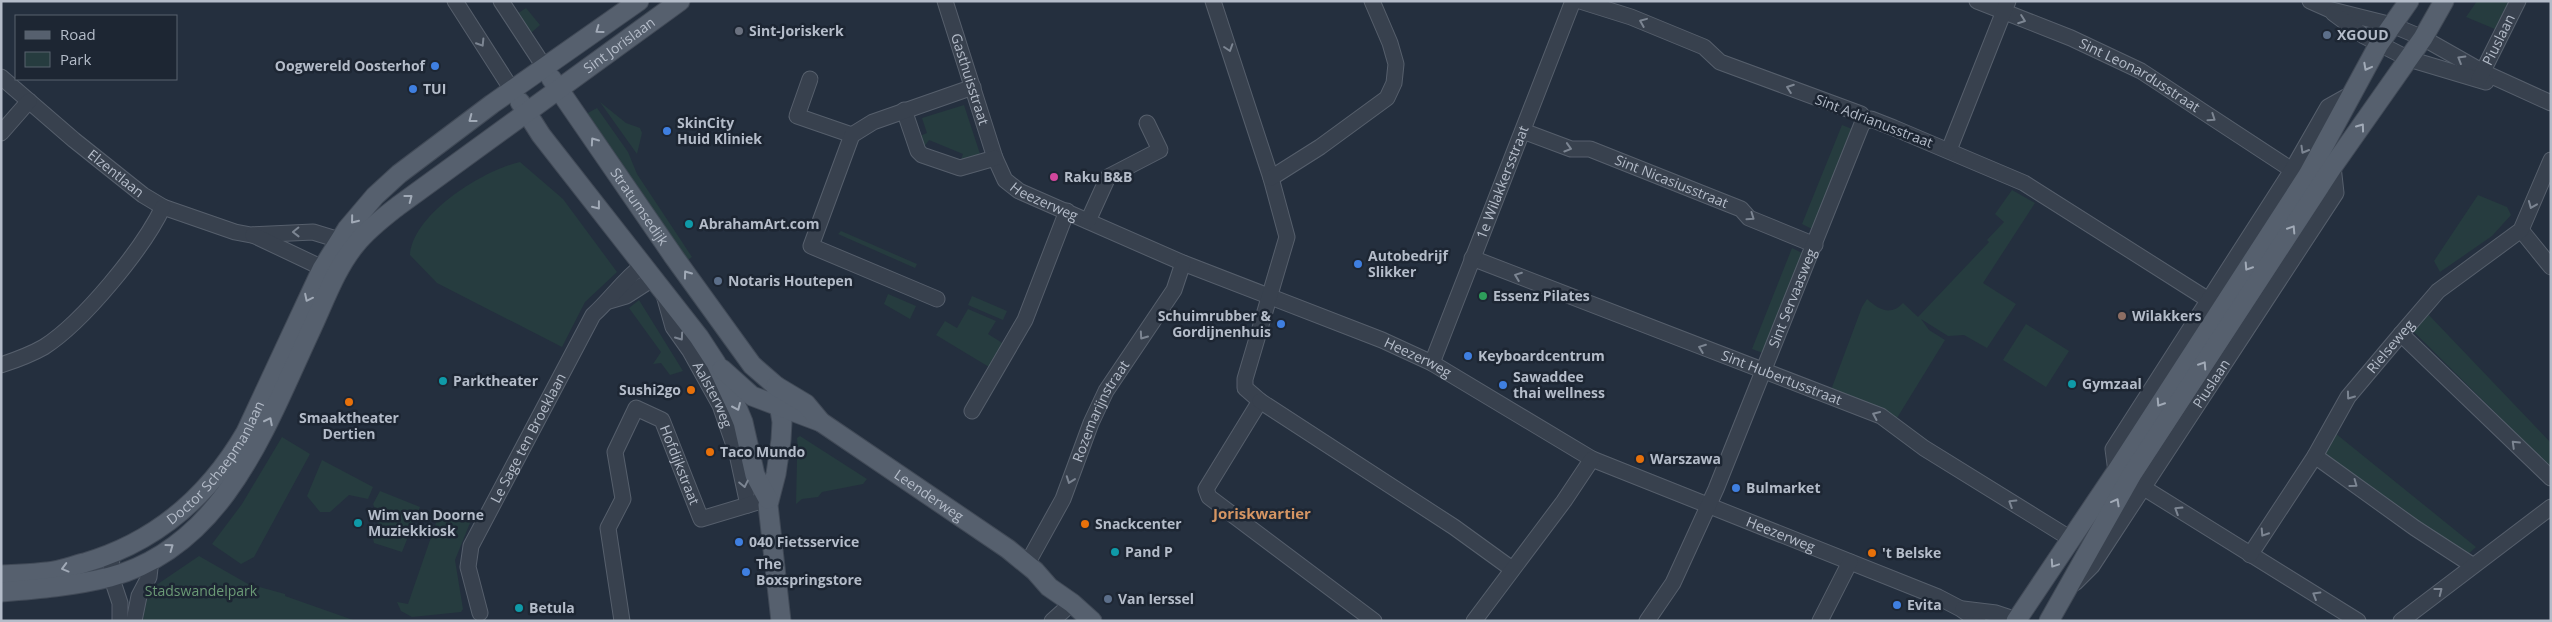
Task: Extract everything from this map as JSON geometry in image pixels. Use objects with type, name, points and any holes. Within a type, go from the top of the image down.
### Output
[{"type":"main road","name":"Sint Jorislaan","points":[[512,90],[639,1]]},
{"type":"main road","name":"Sint Jorislaan","points":[[526,111],[680,1]]},
{"type":"main road","points":[[2018,620],[2308,175],[2378,44],[2408,1]]},
{"type":"main road","name":"Piuslaan","points":[[2049,621],[2132,474],[2333,166],[2423,38],[2444,1]]},
{"type":"main road","name":"Stratumsedijk","points":[[545,68],[674,257],[752,365],[776,386]]},
{"type":"main road","points":[[330,272],[375,196],[396,177],[512,90],[541,135],[699,337],[716,363]]},
{"type":"main road","points":[[347,242],[526,111]]},
{"type":"main road","name":"Doctor Schaepmanlaan","points":[[1,575],[48,572],[112,555],[169,523],[195,500],[224,467],[246,432],[330,272]]},
{"type":"main road","name":"Doctor Schaepmanlaan","points":[[1,592],[52,588],[118,574],[151,559],[189,533],[206,518],[234,483],[274,411],[330,272]]},
{"type":"main road","name":"Leenderweg","points":[[716,363],[752,396],[821,422],[958,514],[1031,568],[1046,574],[1068,599],[1092,621]]},
{"type":"main road","name":"Aalsterweg","points":[[716,363],[743,422],[755,475],[768,499],[781,621]]},
{"type":"main road","points":[[776,386],[780,407]]},
{"type":"main road","name":"Leenderweg","points":[[776,386],[806,404],[821,422]]},
{"type":"main road","name":"Aalsterweg","points":[[768,499],[776,474],[781,440],[780,407]]},
{"type":"street","points":[[455,1],[512,90]]},
{"type":"street","name":"Stratumsedijk","points":[[501,1],[545,68]]},
{"type":"street","name":"Gasthuisstraat","points":[[946,1],[995,158]]},
{"type":"street","points":[[1213,1],[1271,178],[1287,237],[1245,379],[1245,388],[1260,401],[1454,527],[1512,569]]},
{"type":"street","points":[[1271,178],[1320,147],[1387,98],[1394,82],[1396,64],[1390,43],[1372,1]]},
{"type":"street","name":"1e Wilakkersstraat","points":[[1432,363],[1573,1]]},
{"type":"street","name":"Sint Adrianusstraat","points":[[1580,1],[1631,17],[1704,46],[1720,62],[1861,114],[1866,121],[1871,119],[1949,150],[2024,183],[2208,299]]},
{"type":"street","name":"Sint Leonardusstraat","points":[[1977,1],[2006,7],[2141,71],[2292,170]]},
{"type":"street","points":[[2310,1],[2328,9],[2392,25],[2423,38],[2481,75],[2551,110]]},
{"type":"street","name":"Piuslaan","points":[[2481,75],[2518,1]]},
{"type":"street","points":[[1949,150],[2006,7]]},
{"type":"street","points":[[2328,9],[2378,44],[2409,59],[2481,75],[2551,103]]},
{"type":"street","name":"Elzentlaan","points":[[1,77],[143,195],[163,207],[219,228],[251,235],[330,272]]},
{"type":"street","points":[[810,79],[797,116],[852,135]]},
{"type":"street","points":[[938,300],[811,246],[852,135],[873,122],[973,87]]},
{"type":"street","points":[[2116,472],[2113,449],[2292,170],[2328,107],[2354,92]]},
{"type":"street","points":[[1,133],[29,100]]},
{"type":"street","points":[[904,110],[918,151],[922,155],[960,168],[995,158]]},
{"type":"street","name":"Sint Servaasweg","points":[[1647,621],[1673,582],[1709,505],[1862,124],[1866,121]]},
{"type":"street","points":[[1088,220],[1108,177],[1160,150],[1147,123]]},
{"type":"street","name":"Sint Nicasiusstraat","points":[[1522,131],[1571,150],[1590,149],[1741,209],[1749,218],[1815,244]]},
{"type":"street","name":"Heezerweg","points":[[995,158],[1001,172],[1010,185],[1183,264],[1382,340],[1432,363],[1592,459],[1961,608],[1996,613],[2018,620]]},
{"type":"street","points":[[2551,160],[2521,230],[2551,267]]},
{"type":"street","name":"Piuslaan","points":[[2067,590],[2092,566],[2336,193],[2333,166]]},
{"type":"street","points":[[1,365],[26,357],[45,346],[91,306],[153,229],[163,207]]},
{"type":"street","points":[[972,411],[1026,320],[1067,212]]},
{"type":"street","name":"Rielseweg","points":[[2250,555],[2315,456],[2348,397],[2438,291],[2521,230]]},
{"type":"street","name":"Elzentlaan","points":[[251,235],[307,232],[347,242]]},
{"type":"street","name":"Sint Hubertusstraat","points":[[1472,258],[1821,395],[1880,416],[1924,448],[2071,539]]},
{"type":"street","name":"Rozemarijnstraat","points":[[1031,568],[1058,509],[1090,423],[1106,391],[1174,290],[1183,264]]},
{"type":"street","name":"Le Sage ten Broeklaan","points":[[480,613],[468,567],[471,546],[593,316],[609,301],[619,286],[653,278]]},
{"type":"street","name":"Aalsterweg","points":[[653,278],[672,327],[690,351],[720,404],[737,454],[748,505]]},
{"type":"street","points":[[2401,334],[2551,478]]},
{"type":"street","points":[[1260,401],[1206,488],[1209,497],[1374,621]]},
{"type":"street","name":"Hofdijkstraat","points":[[622,621],[608,528],[623,498],[616,452],[636,408],[662,420],[701,519],[748,505]]},
{"type":"street","points":[[2315,456],[2415,528],[2472,565]]},
{"type":"street","points":[[1474,621],[1564,501],[1592,459]]},
{"type":"street","points":[[2144,488],[2358,621]]},
{"type":"street","points":[[748,505],[768,499]]},
{"type":"street","points":[[2401,621],[2472,565],[2551,507]]},
{"type":"street","points":[[112,555],[118,574],[120,621]]},
{"type":"street","points":[[134,621],[139,596],[149,577],[151,559]]},
{"type":"street","points":[[1820,621],[1850,562]]},
{"type":"street","points":[[118,574],[139,596]]},
{"type":"street","points":[[1052,621],[1068,599]]},
{"type":"street","name":"Heezerweg","points":[[1961,608],[1978,621]]},
{"type":"green space","points":[[2477,1],[2509,1],[2495,29],[2466,17]]},
{"type":"green space","points":[[526,8],[540,25],[531,33],[517,14]]},
{"type":"green space","points":[[600,102],[626,123],[640,128],[642,133],[637,154]]},
{"type":"green space","points":[[964,105],[980,154],[978,158],[960,163],[963,154],[929,140],[924,147],[920,136],[927,133],[922,118]]},
{"type":"green space","points":[[597,108],[628,152],[637,174],[692,257],[686,261],[586,114]]},
{"type":"green space","points":[[1842,125],[1852,129],[1812,229],[1802,224]]},
{"type":"green space","points":[[520,162],[563,199],[617,272],[585,302],[562,347],[437,283],[410,255],[414,240],[423,224],[452,196],[488,174]]},
{"type":"green space","points":[[2012,190],[2035,203],[1983,283],[2016,304],[1987,348],[1964,335],[1948,336],[1921,319],[1929,330],[1945,340],[1897,418],[1883,409],[1831,390],[1862,307],[1867,299],[1880,309],[1885,310],[1894,309],[1903,303],[1918,317],[1989,242],[1987,240],[2004,222],[1995,214]]},
{"type":"green space","points":[[2478,195],[2507,207],[2511,215],[2492,236],[2440,272],[2434,261]]},
{"type":"green space","points":[[841,231],[917,264],[915,268],[838,234]]},
{"type":"green space","points":[[1792,248],[1802,253],[1763,353],[1752,349]]},
{"type":"green space","points":[[888,294],[916,306],[910,319],[884,304]]},
{"type":"green space","points":[[972,296],[1007,311],[1003,320],[968,305]]},
{"type":"green space","points":[[639,300],[683,371],[670,375],[661,363],[653,364],[661,352],[629,308]]},
{"type":"green space","points":[[968,309],[996,321],[988,334],[1004,344],[989,367],[936,335],[945,321],[957,328]]},
{"type":"green space","points":[[2426,312],[2551,443],[2551,468],[2411,329]]},
{"type":"green space","points":[[2026,324],[2069,351],[2046,387],[2003,360]]},
{"type":"green space","points":[[2335,433],[2476,547],[2466,556],[2322,452]]},
{"type":"green space","points":[[800,436],[867,479],[863,484],[822,492],[818,497],[802,499],[796,504],[797,460],[802,452],[798,449],[797,438]]},
{"type":"green space","points":[[282,437],[310,454],[254,557],[241,564],[212,544],[242,504]]},
{"type":"green space","points":[[322,460],[373,487],[368,499],[349,495],[330,512],[320,512],[307,496]]},
{"type":"green space","points":[[380,491],[420,507],[402,552],[374,543],[373,538],[377,530],[378,521],[373,504]]},
{"type":"green space","points":[[432,510],[472,518],[455,560],[463,609],[461,612],[412,617],[401,611],[397,602],[408,604],[437,520],[431,518]]},
{"type":"green space","name":"Stadswandelpark","points":[[199,556],[248,584],[285,594],[285,596],[356,621],[143,621],[146,592]]},
{"type":"place","name":"Sint-Joriskerk","points":[[739,31]]},
{"type":"place","name":"XGOUD","points":[[2327,35]]},
{"type":"place","name":"Oogwereld Oosterhof","points":[[435,66]]},
{"type":"place","name":"TUI","points":[[413,89]]},
{"type":"place","name":"SkinCity Huid Kliniek","points":[[667,131]]},
{"type":"place","name":"Raku B&B","points":[[1054,177]]},
{"type":"place","name":"AbrahamArt.com","points":[[689,224]]},
{"type":"place","name":"Autobedrijf Slikker","points":[[1358,264]]},
{"type":"place","name":"Notaris Houtepen","points":[[718,281]]},
{"type":"place","name":"Essenz Pilates","points":[[1483,296]]},
{"type":"place","name":"Wilakkers","points":[[2122,316]]},
{"type":"place","name":"Schuimrubber & Gordijnenhuis","points":[[1281,324]]},
{"type":"place","name":"Keyboardcentrum","points":[[1468,356]]},
{"type":"place","name":"Parktheater","points":[[443,381]]},
{"type":"place","name":"Gymzaal","points":[[2072,384]]},
{"type":"place","name":"Sawaddee thai wellness","points":[[1503,385]]},
{"type":"place","name":"Sushi2go","points":[[691,390]]},
{"type":"place","name":"Smaaktheater Dertien","points":[[349,402]]},
{"type":"place","name":"Taco Mundo","points":[[710,452]]},
{"type":"place","name":"Warszawa","points":[[1640,459]]},
{"type":"place","name":"Bulmarket","points":[[1736,488]]},
{"type":"place","name":"Wim van Doorne Muziekkiosk","points":[[358,523]]},
{"type":"place","name":"Snackcenter","points":[[1085,524]]},
{"type":"place","name":"040 Fietsservice","points":[[739,542]]},
{"type":"place","name":"Pand P","points":[[1115,552]]},
{"type":"place","name":"'t Belske","points":[[1872,553]]},
{"type":"place","name":"The Boxspringstore","points":[[746,572]]},
{"type":"place","name":"Van Ierssel","points":[[1108,599]]},
{"type":"place","name":"Evita","points":[[1897,605]]},
{"type":"place","name":"Betula","points":[[519,608]]},
{"type":"district","name":"Joriskwartier","points":[[1262,514]]}]
